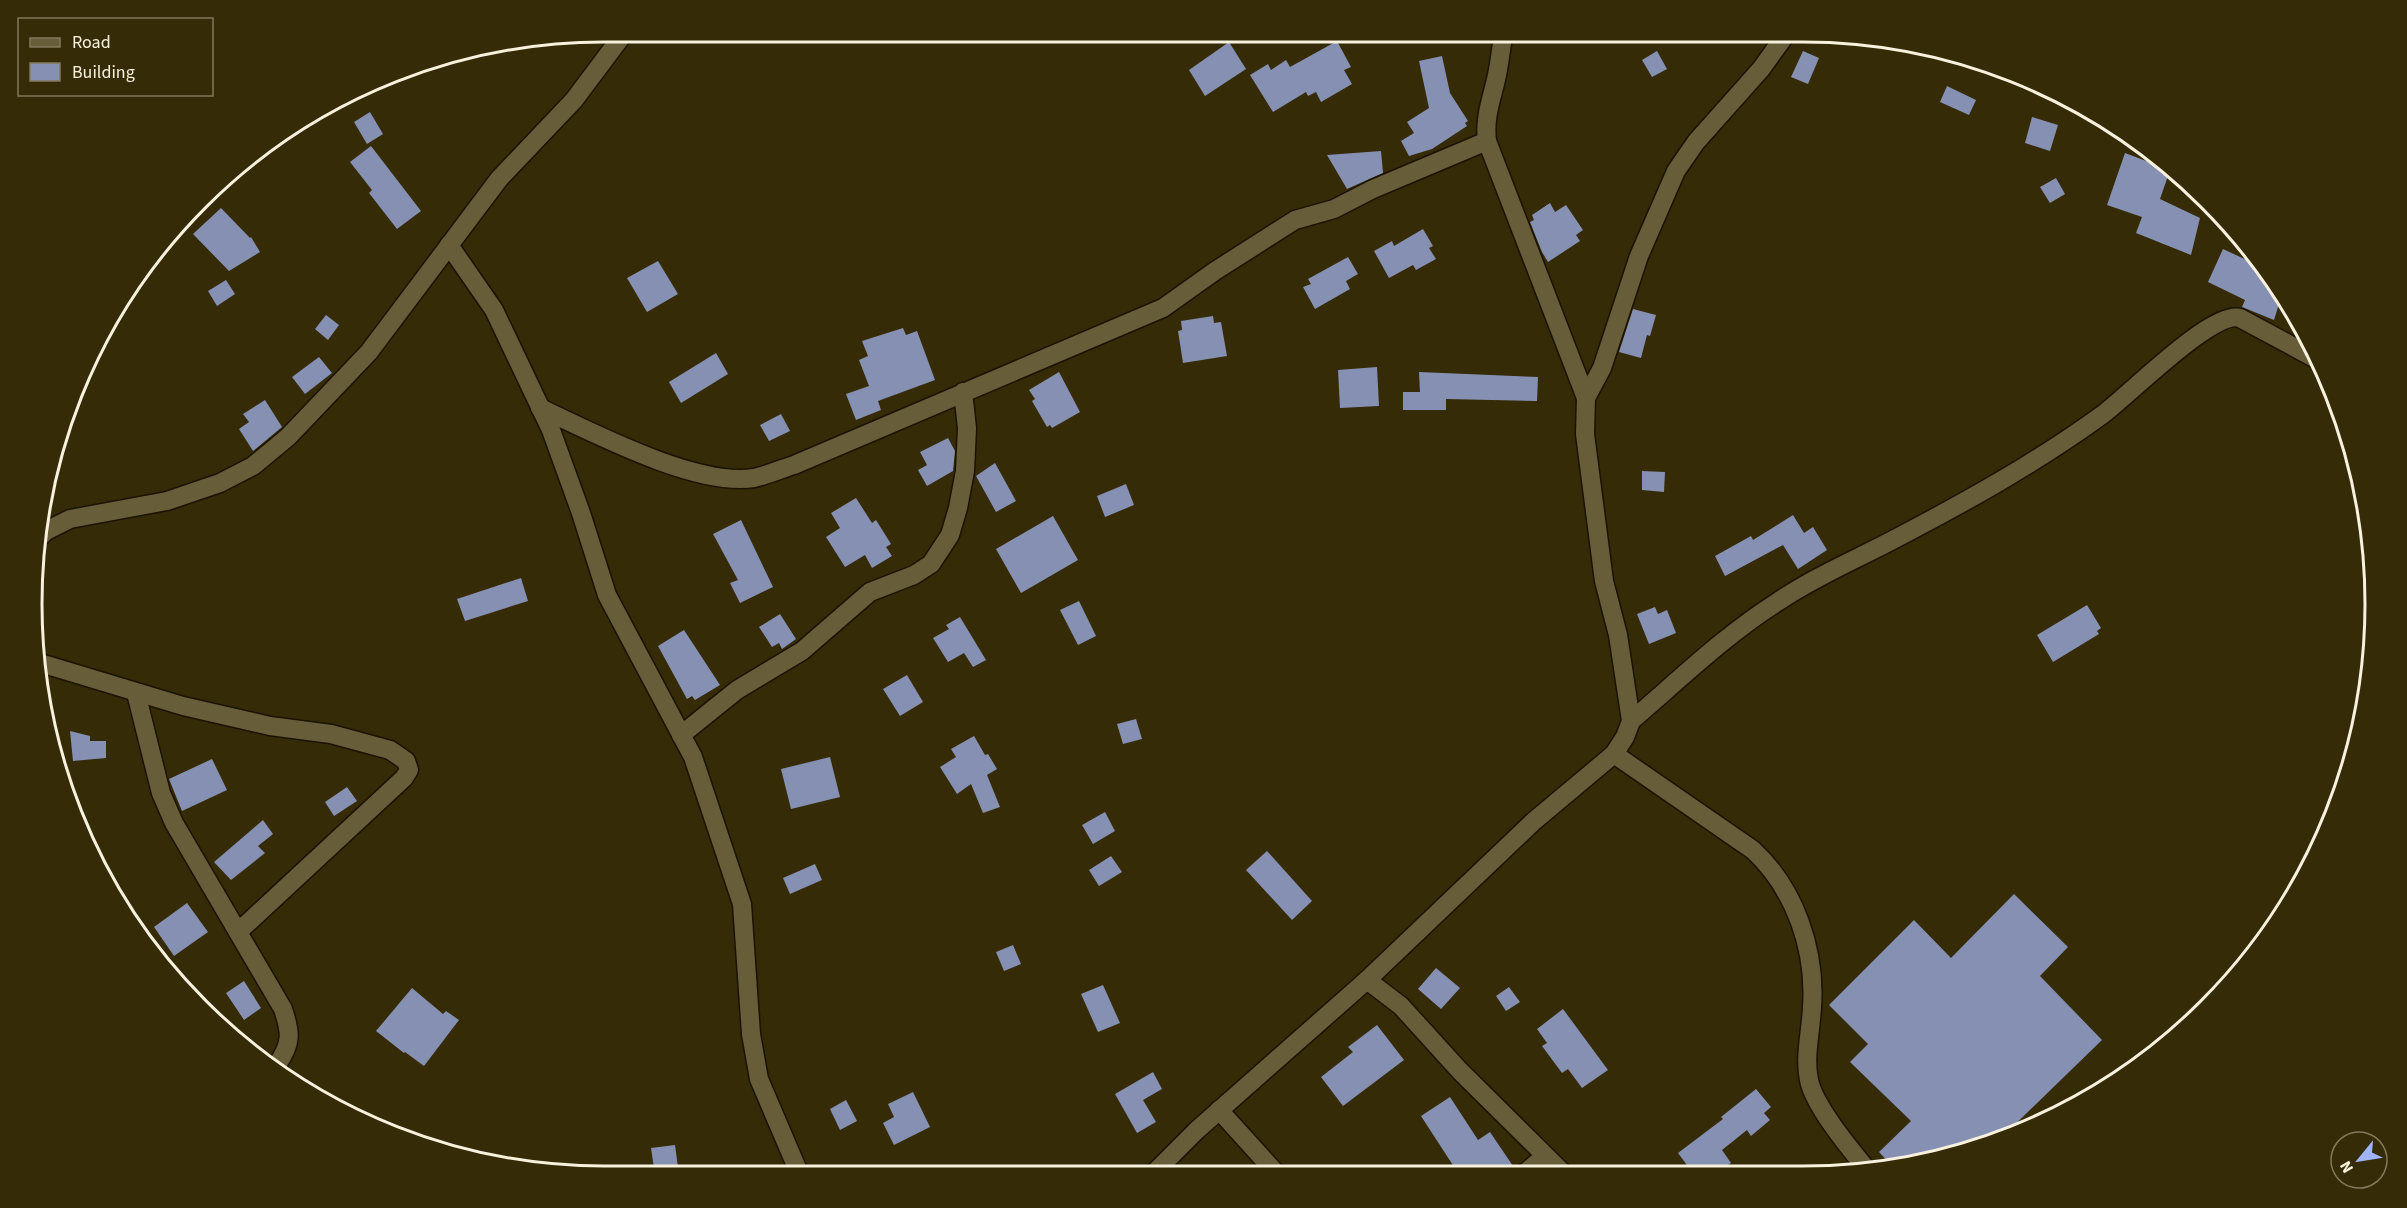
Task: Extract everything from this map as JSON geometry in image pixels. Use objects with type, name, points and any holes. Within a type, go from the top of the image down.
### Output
[{"type":"street","points":[[47,530],[70,519],[167,501],[220,483],[253,466],[288,437],[369,352],[499,179],[574,100],[618,42]]},
{"type":"street","points":[[1502,42],[1497,77],[1486,112],[1487,141],[1586,398],[1585,434],[1604,581],[1618,635],[1631,721]]},
{"type":"street","points":[[1586,398],[1602,368],[1639,256],[1676,171],[1696,142],[1761,69],[1780,42]]},
{"type":"street","points":[[540,408],[660,460],[708,476],[753,478],[794,465],[1162,308],[1295,220],[1334,209],[1373,189],[1487,141]]},
{"type":"street","points":[[449,245],[494,310],[540,408],[581,513],[607,595],[693,757],[742,904],[751,1034],[759,1079],[796,1166]]},
{"type":"street","points":[[1161,1166],[1219,1110],[1367,980],[1534,821],[1614,754],[1625,737],[1631,721],[1750,619],[1828,572],[2030,465],[2112,409],[2185,344],[2219,322],[2231,317],[2240,318],[2306,353]]},
{"type":"street","points":[[681,735],[737,690],[802,651],[870,592],[914,575],[931,564],[950,536],[965,471],[967,428],[963,392]]},
{"type":"street","points":[[46,665],[183,706],[270,726],[331,734],[390,750],[406,761],[409,770],[404,778],[238,932]]},
{"type":"street","points":[[136,693],[161,793],[170,813],[209,886],[271,986],[288,1023],[289,1044],[279,1062]]},
{"type":"street","points":[[1614,754],[1753,850],[1768,863],[1784,885],[1803,932],[1813,980],[1808,1061],[1812,1092],[1862,1163]]},
{"type":"street","points":[[1367,980],[1401,1006],[1461,1071],[1556,1166]]},
{"type":"street","points":[[1219,1110],[1270,1166]]},
{"type":"street","points":[[1533,1166],[1545,1156]]},
{"type":"building","points":[[1229,42],[1246,69],[1205,96],[1189,70]]},
{"type":"building","points":[[1338,42],[1351,67],[1344,70],[1352,84],[1321,102],[1316,92],[1308,96],[1306,92],[1273,112],[1250,75],[1268,64],[1271,70],[1286,60],[1290,67]]},
{"type":"building","points":[[1657,51],[1667,69],[1652,77],[1642,60]]},
{"type":"building","points":[[1803,51],[1819,58],[1808,84],[1791,77]]},
{"type":"building","points":[[1442,56],[1450,93],[1468,121],[1465,123],[1467,126],[1432,149],[1409,156],[1401,141],[1414,133],[1407,122],[1429,108],[1419,61]]},
{"type":"building","points":[[1947,86],[1976,100],[1969,115],[1940,102]]},
{"type":"building","points":[[370,112],[383,134],[367,144],[354,122]]},
{"type":"building","points":[[2032,117],[2058,125],[2050,151],[2025,143]]},
{"type":"building","points":[[371,146],[421,211],[397,229],[369,193],[372,190],[350,162]]},
{"type":"building","points":[[1381,151],[1383,173],[1347,189],[1327,155]]},
{"type":"building","points":[[2125,153],[2151,163],[2168,176],[2160,199],[2200,218],[2191,255],[2136,233],[2142,217],[2107,205]]},
{"type":"building","points":[[2056,178],[2065,194],[2050,203],[2040,187]]},
{"type":"building","points":[[1550,203],[1555,212],[1566,205],[1583,230],[1576,235],[1580,241],[1548,262],[1530,222],[1534,220],[1532,215]]},
{"type":"building","points":[[221,208],[251,237],[260,252],[229,271],[193,234]]},
{"type":"building","points":[[1423,229],[1433,246],[1429,248],[1436,259],[1416,270],[1413,265],[1389,278],[1374,251],[1392,241],[1394,246]]},
{"type":"building","points":[[2223,249],[2248,261],[2279,305],[2274,320],[2242,307],[2245,300],[2208,282]]},
{"type":"building","points":[[1348,257],[1358,274],[1346,281],[1350,289],[1315,309],[1303,287],[1311,284],[1308,279]]},
{"type":"building","points":[[658,261],[678,294],[647,312],[627,278]]},
{"type":"building","points":[[226,280],[235,294],[217,306],[208,291]]},
{"type":"building","points":[[1633,309],[1656,315],[1650,336],[1647,335],[1641,358],[1619,352]]},
{"type":"building","points":[[326,315],[339,325],[328,340],[315,329]]},
{"type":"building","points":[[1213,316],[1214,323],[1221,322],[1227,356],[1183,363],[1178,331],[1182,330],[1181,321]]},
{"type":"building","points":[[903,328],[906,335],[917,331],[935,380],[878,401],[881,410],[856,420],[846,394],[869,386],[859,360],[868,356],[862,341]]},
{"type":"building","points":[[716,353],[728,374],[681,403],[669,382]]},
{"type":"building","points":[[319,357],[332,373],[305,394],[292,377]]},
{"type":"building","points":[[1377,367],[1379,406],[1340,408],[1338,370]]},
{"type":"building","points":[[1059,372],[1080,412],[1052,428],[1050,425],[1047,427],[1032,401],[1035,399],[1029,390]]},
{"type":"building","points":[[1419,372],[1538,377],[1537,401],[1446,399],[1446,410],[1403,410],[1403,392],[1420,392]]},
{"type":"building","points":[[265,400],[282,427],[253,451],[239,429],[249,422],[243,414]]},
{"type":"building","points":[[781,414],[790,431],[769,441],[760,425]]},
{"type":"building","points":[[948,438],[955,451],[953,471],[927,486],[918,470],[927,465],[920,452]]},
{"type":"building","points":[[995,463],[1016,501],[996,512],[976,476]]},
{"type":"building","points":[[1642,471],[1665,472],[1664,492],[1642,490]]},
{"type":"building","points":[[1126,484],[1134,505],[1105,517],[1097,496]]},
{"type":"building","points":[[856,498],[872,523],[876,520],[891,544],[886,547],[892,556],[872,568],[865,555],[845,567],[826,537],[840,528],[831,513]]},
{"type":"building","points":[[1793,515],[1804,533],[1813,527],[1827,550],[1798,569],[1783,545],[1725,576],[1715,556],[1751,536],[1753,540]]},
{"type":"building","points":[[1053,516],[1078,560],[1021,593],[996,549]]},
{"type":"building","points":[[741,520],[773,587],[740,603],[730,583],[738,580],[713,534]]},
{"type":"building","points":[[521,578],[528,601],[465,621],[457,599]]},
{"type":"building","points":[[1079,601],[1096,636],[1078,645],[1060,610]]},
{"type":"building","points":[[2087,605],[2101,628],[2097,631],[2099,634],[2053,662],[2037,635]]},
{"type":"building","points":[[1655,607],[1658,614],[1667,610],[1676,633],[1649,644],[1637,614]]},
{"type":"building","points":[[780,614],[796,639],[782,649],[779,643],[772,647],[759,627]]},
{"type":"building","points":[[960,617],[986,660],[973,667],[964,653],[948,662],[933,638],[949,629],[946,625]]},
{"type":"building","points":[[684,630],[720,685],[695,700],[692,696],[687,699],[658,646]]},
{"type":"building","points":[[907,675],[923,702],[900,716],[883,689]]},
{"type":"building","points":[[1136,719],[1142,739],[1123,744],[1117,724]]},
{"type":"building","points":[[70,731],[90,736],[90,741],[106,741],[106,758],[73,761]]},
{"type":"building","points":[[974,736],[985,755],[988,754],[997,769],[987,775],[1000,807],[983,813],[971,784],[957,794],[940,767],[956,757],[951,749]]},
{"type":"building","points":[[830,757],[840,797],[791,809],[781,769]]},
{"type":"building","points":[[212,759],[227,790],[182,811],[169,779]]},
{"type":"building","points":[[347,787],[357,801],[334,816],[325,802]]},
{"type":"building","points":[[1105,812],[1115,831],[1093,844],[1082,825]]},
{"type":"building","points":[[263,820],[273,834],[258,846],[265,853],[231,880],[214,862]]},
{"type":"building","points":[[1267,851],[1312,901],[1292,920],[1246,870]]},
{"type":"building","points":[[1111,856],[1122,872],[1099,886],[1089,870]]},
{"type":"building","points":[[815,864],[822,880],[790,894],[783,878]]},
{"type":"building","points":[[2014,894],[2068,947],[2040,976],[2102,1040],[2016,1124],[1948,1147],[1886,1159],[1879,1152],[1911,1121],[1850,1062],[1868,1044],[1829,1005],[1914,920],[1951,958]]},
{"type":"building","points":[[187,903],[208,932],[174,956],[154,927]]},
{"type":"building","points":[[1013,945],[1021,964],[1004,971],[996,952]]},
{"type":"building","points":[[1436,968],[1460,988],[1441,1009],[1418,989]]},
{"type":"building","points":[[244,981],[261,1008],[244,1020],[226,993]]},
{"type":"building","points":[[1103,985],[1120,1023],[1098,1032],[1081,994]]},
{"type":"building","points":[[1509,987],[1520,1002],[1506,1011],[1496,996]]},
{"type":"building","points":[[412,988],[443,1014],[446,1011],[459,1020],[424,1066],[376,1031]]},
{"type":"building","points":[[1563,1009],[1608,1070],[1582,1088],[1568,1069],[1562,1073],[1542,1046],[1547,1043],[1537,1029]]},
{"type":"building","points":[[1377,1025],[1404,1060],[1343,1106],[1321,1077],[1353,1052],[1348,1047]]},
{"type":"building","points":[[1153,1072],[1162,1089],[1143,1100],[1156,1122],[1137,1133],[1115,1094]]},
{"type":"building","points":[[1756,1089],[1771,1107],[1764,1113],[1770,1120],[1751,1136],[1747,1130],[1722,1150],[1731,1163],[1727,1166],[1688,1166],[1678,1153],[1723,1119],[1721,1117]]},
{"type":"building","points":[[913,1092],[930,1127],[894,1145],[883,1123],[894,1117],[888,1104]]},
{"type":"building","points":[[1450,1097],[1478,1140],[1490,1132],[1513,1166],[1453,1166],[1421,1116]]},
{"type":"building","points":[[846,1100],[857,1121],[840,1130],[830,1109]]},
{"type":"building","points":[[675,1145],[678,1166],[654,1166],[651,1148]]}]
